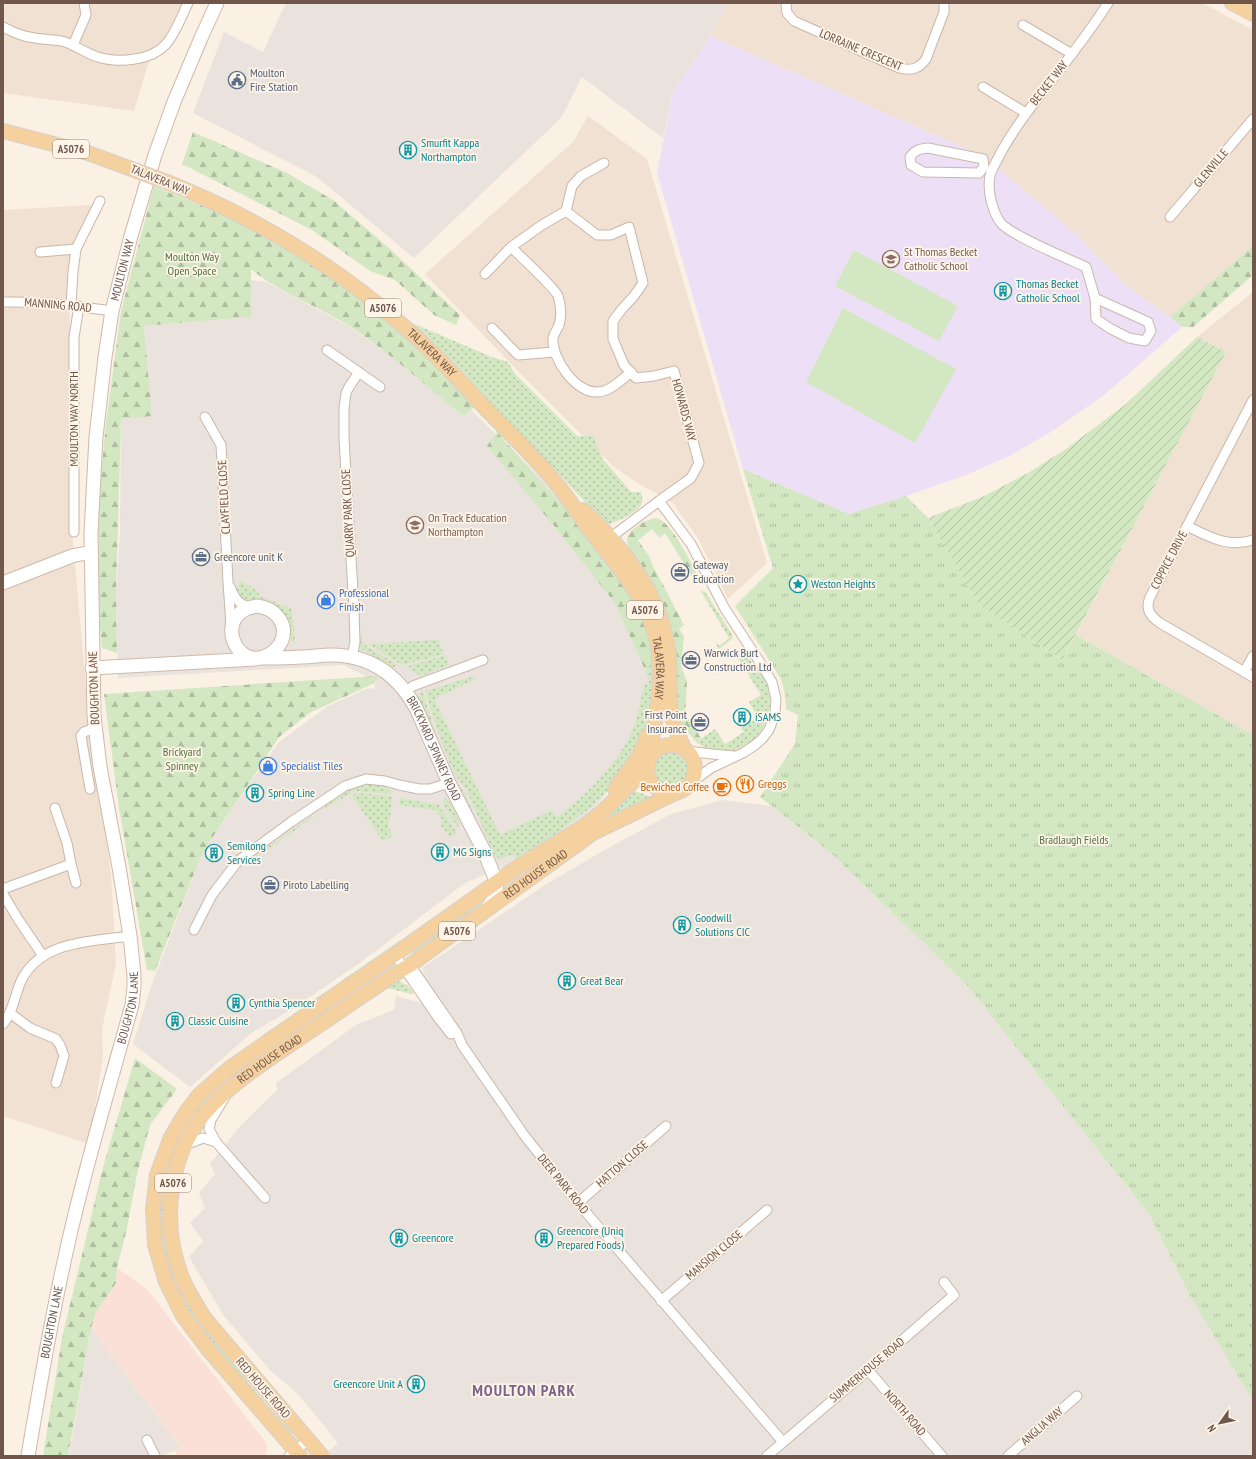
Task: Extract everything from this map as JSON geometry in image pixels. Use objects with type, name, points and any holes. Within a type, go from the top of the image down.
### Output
[{"type":"main road","points":[[1232,3],[1253,14]]},
{"type":"main road","name":"TALAVERA WAY","points":[[3,131],[88,153],[167,182],[224,208],[305,253],[347,281],[416,337],[455,376],[558,486],[614,560],[635,592],[652,624],[658,646],[660,663],[660,684],[649,763]]},
{"type":"main road","points":[[558,486],[598,524],[632,565],[643,582],[658,611],[664,629],[668,650],[671,713],[685,750],[694,761],[694,777],[687,788],[675,793],[661,790],[650,780],[649,763]]},
{"type":"main road","points":[[584,826],[612,793],[639,756],[645,744],[657,707]]},
{"type":"main road","points":[[295,1454],[207,1348],[183,1316],[166,1282],[155,1245],[153,1210],[157,1175],[165,1150],[178,1124],[195,1100],[230,1067],[309,1012],[403,963],[472,899],[495,887],[518,867],[584,826],[601,813],[649,763],[658,750],[663,746],[677,746],[685,750]]},
{"type":"main road","name":"RED HOUSE ROAD","points":[[322,1456],[206,1320],[181,1276],[172,1246],[169,1219],[173,1183],[177,1167],[193,1130],[207,1111],[231,1089],[403,963],[485,911],[594,833],[675,793]]},
{"type":"street","points":[[73,45],[86,15],[84,3]]},
{"type":"street","points":[[3,27],[29,37],[55,40],[73,45],[97,57],[115,61],[126,61],[155,54],[166,45],[171,39],[188,3]]},
{"type":"street","name":"MOULTON WAY","points":[[91,552],[91,512],[96,437],[112,311],[131,236],[158,148],[187,69],[217,3]]},
{"type":"street","name":"LORRAINE CRESCENT","points":[[786,3],[787,13],[794,21],[899,68],[911,69],[917,68],[926,59],[944,12],[944,3]]},
{"type":"street","name":"BECKET WAY","points":[[989,170],[1026,113],[1097,21],[1108,3]]},
{"type":"street","name":"BECKET WAY","points":[[1023,25],[1072,54]]},
{"type":"street","name":"BECKET WAY","points":[[983,87],[1026,113]]},
{"type":"street","name":"GLENVILLE","points":[[1170,217],[1253,119]]},
{"type":"street","points":[[989,170],[979,173],[923,172],[911,165],[910,157],[913,152],[918,149],[928,148],[983,159],[989,170],[989,192],[1000,223],[1011,232],[1086,267],[1095,298],[1096,319],[1129,338],[1145,341],[1151,332],[1148,322],[1095,298]]},
{"type":"street","points":[[485,274],[511,247],[542,225],[566,211],[572,186],[581,176],[604,164]]},
{"type":"street","name":"MOULTON WAY NORTH","points":[[74,532],[75,306],[73,272],[76,248],[100,201]]},
{"type":"street","points":[[511,247],[557,294],[562,313],[559,325],[553,338],[554,352],[563,369],[582,388],[597,392],[611,388],[631,372],[624,365],[613,339],[613,321],[634,296],[643,282],[629,227],[611,235],[597,235],[566,211]]},
{"type":"street","points":[[40,252],[76,248]]},
{"type":"street","name":"MANNING ROAD","points":[[3,302],[29,302],[112,311]]},
{"type":"street","points":[[492,328],[518,355],[554,352]]},
{"type":"street","points":[[327,350],[380,387]]},
{"type":"street","name":"HOWARDS WAY","points":[[610,538],[691,478],[699,463],[674,370],[654,376],[636,378],[631,372]]},
{"type":"street","name":"QUARRY PARK CLOSE","points":[[352,657],[355,642],[354,609],[344,446],[344,408],[348,387],[359,372]]},
{"type":"street","name":"COPPICE DRIVE","points":[[1253,400],[1150,597],[1147,606],[1152,616],[1160,622],[1253,677]]},
{"type":"street","name":"CLAYFIELD CLOSE","points":[[205,417],[221,445],[232,634]]},
{"type":"street","points":[[659,501],[691,544],[722,604],[763,667],[775,690],[775,712],[769,730],[755,745],[743,753],[710,768],[691,783]]},
{"type":"street","points":[[1187,526],[1224,542],[1238,543],[1253,540]]},
{"type":"street","points":[[3,583],[72,556],[91,552]]},
{"type":"street","name":"BOUGHTON LANE","points":[[28,1456],[43,1362],[61,1276],[80,1195],[132,1005],[134,981],[130,936],[119,867],[100,767],[95,728],[92,668],[91,552]]},
{"type":"street","name":"CLAYFIELD CLOSE","points":[[228,582],[233,596],[243,605],[249,607]]},
{"type":"street","points":[[249,607],[265,607],[272,610],[278,615],[282,622],[283,637],[276,650],[260,658],[248,657],[241,652],[235,645],[232,634],[235,618],[239,613],[249,607]]},
{"type":"street","name":"BRICKYARD SPINNEY ROAD","points":[[208,661],[225,651],[230,645],[232,634]]},
{"type":"street","points":[[283,637],[301,657]]},
{"type":"street","name":"BRICKYARD SPINNEY ROAD","points":[[92,668],[331,655],[352,657],[373,664],[392,676],[417,710],[449,783],[483,849],[495,887]]},
{"type":"street","points":[[1244,672],[1253,656]]},
{"type":"street","points":[[405,692],[413,686],[483,660]]},
{"type":"street","points":[[90,788],[81,736],[84,732],[95,728]]},
{"type":"street","points":[[685,750],[736,756]]},
{"type":"street","points":[[194,930],[212,895],[238,861],[291,822],[345,786],[366,779],[385,781],[399,786],[419,789],[430,789],[449,783]]},
{"type":"street","points":[[54,808],[68,844],[76,883]]},
{"type":"street","points":[[472,899],[482,890],[485,884],[484,869],[473,832]]},
{"type":"street","points":[[3,889],[71,864]]},
{"type":"street","points":[[484,869],[500,895],[512,892]]},
{"type":"street","points":[[485,911],[495,898],[495,887]]},
{"type":"street","points":[[3,894],[43,956]]},
{"type":"street","points":[[3,1024],[10,1013],[21,981],[35,963],[43,956],[68,944],[130,936]]},
{"type":"street","name":"DEER PARK ROAD","points":[[403,963],[439,1019],[455,1039],[462,1045],[524,1135],[578,1203],[783,1442]]},
{"type":"street","points":[[10,1013],[30,1028],[56,1039],[60,1045],[64,1056],[56,1083]]},
{"type":"street","points":[[231,1089],[211,1120],[209,1129],[216,1142],[264,1198]]},
{"type":"street","name":"HATTON CLOSE","points":[[578,1203],[666,1126]]},
{"type":"street","points":[[186,1145],[203,1138],[216,1142]]},
{"type":"street","name":"MANSION CLOSE","points":[[662,1301],[767,1210]]},
{"type":"street","name":"SUMMERHOUSE ROAD","points":[[767,1456],[954,1294],[944,1282]]},
{"type":"street","name":"NORTH ROAD","points":[[868,1370],[942,1456]]},
{"type":"street","name":"ANGLIA WAY","points":[[1008,1456],[1077,1396]]},
{"type":"street","points":[[147,1440],[155,1456]]},
{"type":"street","points":[[295,1454],[308,1440]]},
{"type":"shaded area","points":[[6,3],[184,3],[169,34],[155,47],[148,64],[134,111],[3,93],[3,10]]},
{"type":"shaded area","points":[[286,3],[729,3],[711,36],[673,92],[663,138],[582,77],[561,118],[414,258],[317,177],[193,113],[224,32],[263,52]]},
{"type":"shaded area","points":[[729,3],[1202,3],[1253,30],[1253,246],[1170,317],[1126,285],[1075,233],[983,156],[711,36]]},
{"type":"shaded area","name":"St Thomas Becket Catholic School","points":[[711,36],[983,156],[1075,233],[1126,285],[1182,327],[1104,395],[1051,432],[1009,456],[966,475],[906,496],[849,514],[743,469],[657,173],[673,92]]},
{"type":"shaded area","points":[[588,116],[647,159],[767,563],[728,599],[699,540],[673,503],[636,482],[614,467],[518,371],[425,274],[573,142]]},
{"type":"shaded area","points":[[92,205],[78,238],[69,270],[72,531],[88,709],[111,874],[116,964],[102,1029],[103,1057],[89,1144],[3,1116],[3,210]]},
{"type":"shaded area","points":[[250,280],[266,282],[347,325],[390,355],[463,416],[471,410],[546,483],[627,585],[656,663],[656,707],[636,756],[582,824],[551,846],[465,883],[361,962],[292,1009],[250,1034],[190,1087],[133,1044],[152,984],[200,859],[210,841],[278,743],[328,706],[368,688],[374,689],[376,681],[343,665],[118,678],[116,592],[120,533],[121,419],[152,415],[144,326],[251,317]]},
{"type":"shaded area","points":[[1253,292],[1253,735],[1076,635],[1226,352],[1197,337]]},
{"type":"shaded area","points":[[723,800],[771,806],[831,853],[967,985],[1149,1214],[1188,1292],[1253,1399],[1253,1456],[323,1456],[338,1443],[299,1395],[271,1371],[224,1316],[189,1257],[203,1241],[190,1223],[205,1208],[199,1193],[215,1174],[210,1164],[241,1125],[277,1090],[276,1083],[356,1025],[394,1010],[396,996],[422,1003],[433,994],[422,968],[548,883],[601,852],[671,814]]},
{"type":"shaded area","points":[[117,1268],[146,1288],[265,1441],[267,1447],[266,1456],[177,1456],[175,1450],[181,1447],[91,1328],[96,1312],[116,1283]]},
{"type":"shaded area","points":[[91,1328],[181,1448],[161,1456],[69,1456]]},
{"type":"green space","points":[[193,132],[287,173],[333,200],[389,248],[460,315],[456,325],[434,315],[395,280],[370,271],[312,230],[182,164]]},
{"type":"green space","name":"Moulton Way Open Space","points":[[154,186],[233,219],[283,246],[323,271],[393,323],[476,406],[463,416],[363,335],[336,318],[274,285],[251,269],[251,317],[144,326],[152,416],[121,419],[116,592],[117,653],[102,648],[97,593],[99,496],[106,423],[121,311]]},
{"type":"green space","points":[[1253,246],[1253,275],[1193,327],[1182,327],[1170,317]]},
{"type":"green space","points":[[854,250],[958,306],[939,341],[835,286]]},
{"type":"green space","points":[[843,308],[956,369],[915,443],[806,382]]},
{"type":"green space","points":[[410,322],[494,358],[508,362],[515,374],[577,436],[593,436],[602,458],[631,492],[641,492],[642,501],[637,510],[628,516],[607,525],[538,452]]},
{"type":"green space","points":[[1197,337],[1226,352],[1062,660],[979,605],[928,518],[982,497],[1028,473],[1066,449],[1126,404]]},
{"type":"green space","points":[[497,432],[578,523],[627,585],[647,623],[654,658],[646,672],[615,603],[555,527],[487,446]]},
{"type":"green space","name":"Bradlaugh Fields","points":[[743,469],[849,514],[906,496],[928,518],[979,605],[1062,660],[1076,635],[1253,735],[1253,1399],[1188,1292],[1149,1214],[967,985],[831,853],[760,797],[795,744],[798,715],[786,709],[785,694],[781,679],[735,606],[773,568]]},
{"type":"green space","points":[[655,518],[661,520],[674,534],[699,579],[696,583],[665,533],[660,538],[652,529],[638,540],[650,558],[684,625],[679,629],[684,636],[681,666],[687,682],[685,714],[701,738],[696,742],[682,723],[676,707],[677,660],[671,626],[658,596],[629,549],[627,542],[628,536],[636,527]]},
{"type":"green space","points":[[241,581],[258,591],[259,596],[292,609],[295,644],[289,639],[286,622],[248,605],[237,596],[236,588]]},
{"type":"green space","points":[[700,590],[706,593],[733,636],[732,639],[719,649],[716,644],[717,643],[719,646],[729,638]]},
{"type":"green space","points":[[362,634],[362,643],[399,666],[392,667],[361,649],[359,644]]},
{"type":"green space","points":[[438,640],[444,654],[402,665],[369,644]]},
{"type":"green space","points":[[733,650],[742,650],[762,675],[769,693],[770,708],[766,722],[759,734],[749,743],[737,749],[723,752],[710,749],[696,742],[715,729],[725,744],[744,732],[741,728],[758,717],[749,702],[761,695]]},
{"type":"green space","points":[[445,655],[448,665],[421,676],[406,667]]},
{"type":"green space","points":[[654,658],[654,696],[649,717],[636,749],[617,779],[594,804],[563,829],[525,855],[507,870],[501,868],[517,860],[513,854],[500,859],[494,854],[468,793],[454,773],[442,744],[425,691],[472,677],[476,679],[434,699],[500,835],[552,810],[557,817],[580,799],[602,776],[622,750],[635,724],[644,685],[649,681],[646,672]]},
{"type":"green space","name":"Brickyard Spinney","points":[[377,676],[375,683],[311,712],[279,737],[210,841],[200,859],[155,971],[147,970],[119,808],[104,694]]},
{"type":"green space","points":[[422,689],[438,742],[452,775],[466,795],[475,816],[473,817],[462,793],[450,776],[419,704],[418,698]]},
{"type":"green space","points":[[675,751],[685,756],[689,762],[689,776],[685,782],[679,786],[669,787],[659,782],[655,776],[654,766],[659,756],[665,752]]},
{"type":"green space","points":[[369,785],[379,785],[388,788],[392,794],[355,791],[324,809],[327,804],[344,792]]},
{"type":"green space","points":[[631,790],[656,798],[606,821],[603,816]]},
{"type":"green space","points":[[356,793],[392,796],[388,827],[393,836],[383,841],[352,796]]},
{"type":"green space","points":[[444,797],[450,802],[456,813],[460,824],[457,827],[443,805]]},
{"type":"green space","points":[[400,798],[439,805],[457,833],[450,838],[440,824],[443,821],[436,810],[399,805]]},
{"type":"green space","points":[[312,816],[315,816],[254,859],[254,857]]},
{"type":"green space","points":[[482,900],[478,908],[414,954],[412,953],[412,951]]},
{"type":"green space","points":[[445,909],[446,911],[261,1039],[260,1037]]},
{"type":"green space","points":[[373,980],[375,982],[192,1124],[168,1248],[236,1365],[249,1384],[292,1433],[290,1435],[209,1340],[190,1315],[171,1281],[160,1238],[159,1208],[162,1185],[180,1133],[204,1099],[232,1072],[318,1013],[339,1003]]},
{"type":"green space","points":[[399,981],[407,985],[414,992],[412,994],[387,988],[387,986]]},
{"type":"green space","points":[[135,1058],[177,1089],[150,1125],[137,1174],[127,1228],[117,1268],[116,1283],[96,1312],[91,1328],[68,1456],[43,1456],[62,1338],[103,1167]]},
{"type":"place","name":"Moulton Fire Station","points":[[237,80]]},
{"type":"place","name":"Smurfit Kappa Northampton","points":[[408,150]]},
{"type":"place","name":"St Thomas Becket Catholic School","points":[[891,259]]},
{"type":"place","name":"Thomas Becket Catholic School","points":[[1003,291]]},
{"type":"place","name":"On Track Education Northampton","points":[[415,525]]},
{"type":"place","name":"Greencore unit K","points":[[201,557]]},
{"type":"place","name":"Gateway Education","points":[[680,572]]},
{"type":"place","name":"Weston Heights","points":[[798,584]]},
{"type":"place","name":"Professional Finish","points":[[326,600]]},
{"type":"place","name":"Warwick Burt Construction Ltd","points":[[691,660]]},
{"type":"place","name":"iSAMS","points":[[742,717]]},
{"type":"place","name":"First Point Insurance","points":[[700,722]]},
{"type":"place","name":"Specialist Tiles","points":[[268,766]]},
{"type":"place","name":"Greggs","points":[[745,784]]},
{"type":"place","name":"Bewiched Coffee","points":[[722,787]]},
{"type":"place","name":"Spring Line","points":[[255,793]]},
{"type":"place","name":"MG Signs","points":[[440,852]]},
{"type":"place","name":"Semilong Services","points":[[214,853]]},
{"type":"place","name":"Piroto Labelling","points":[[270,885]]},
{"type":"place","name":"Goodwill Solutions CIC","points":[[682,925]]},
{"type":"place","name":"Great Bear","points":[[567,981]]},
{"type":"place","name":"Cynthia Spencer","points":[[236,1003]]},
{"type":"place","name":"Classic Cuisine","points":[[175,1021]]},
{"type":"place","name":"Greencore","points":[[399,1238]]},
{"type":"place","name":"Greencore (Uniq Prepared Foods)","points":[[544,1238]]},
{"type":"place","name":"Greencore Unit A","points":[[416,1384]]},
{"type":"district","name":"MOULTON PARK","points":[[524,1390]]}]
